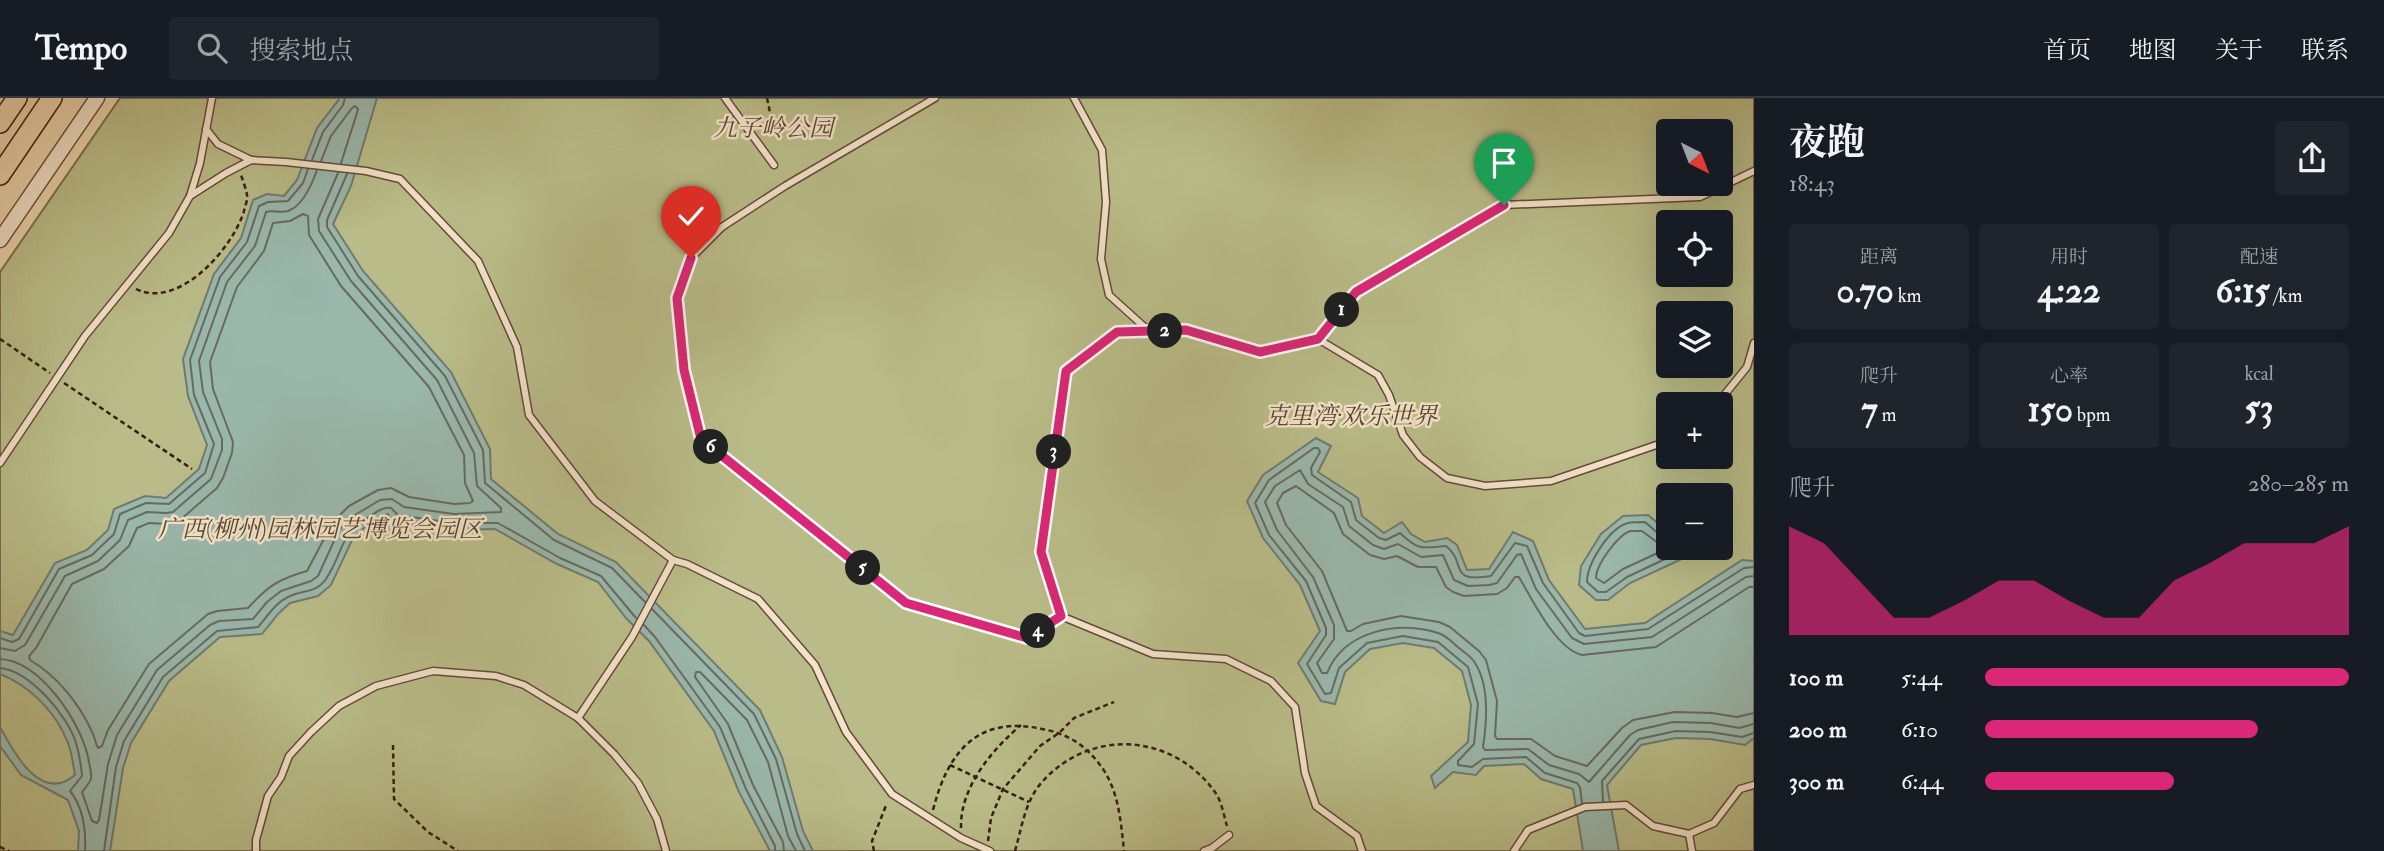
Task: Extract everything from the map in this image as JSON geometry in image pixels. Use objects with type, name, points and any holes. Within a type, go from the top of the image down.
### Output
[{"type":"highway","points":[[0,123],[17,98]]},
{"type":"highway","points":[[0,175],[52,98]]},
{"type":"street","points":[[0,240],[97,98]]},
{"type":"lane","points":[[0,463],[85,336],[169,233],[190,196],[200,163],[212,98]]},
{"type":"lane","points":[[725,98],[774,165]]},
{"type":"lane","points":[[935,98],[775,192],[722,227],[691,258],[677,298],[684,370],[692,405],[701,439],[906,603],[1027,638],[1061,616]]},
{"type":"lane","points":[[1074,98],[1102,150],[1106,202],[1101,259],[1109,295],[1149,331]]},
{"type":"lane","points":[[206,129],[218,144],[251,160],[366,171],[400,179],[478,261],[517,347],[529,415],[595,501],[673,560],[687,564],[758,599],[815,664],[846,732],[892,794],[930,820],[990,851]]},
{"type":"lane","points":[[190,196],[251,160]]},
{"type":"lane","points":[[1061,616],[1041,552],[1066,371],[1117,332],[1186,330],[1260,352],[1318,339],[1356,292],[1504,205],[1700,197],[1754,171]]},
{"type":"lane","points":[[1318,339],[1378,375],[1389,395],[1403,435],[1420,457],[1447,478],[1485,486],[1551,481],[1656,445]]},
{"type":"lane","points":[[1726,392],[1746,367],[1754,343]]},
{"type":"lane","points":[[578,718],[632,637],[673,560]]},
{"type":"lane","points":[[1061,616],[1153,654],[1226,659],[1271,681],[1296,707],[1305,773],[1316,806],[1357,836],[1362,851]]},
{"type":"lane","points":[[256,851],[256,841],[268,796],[281,777],[289,756],[339,706],[376,686],[433,671],[496,676],[524,685],[578,718],[638,783],[657,819],[666,851]]},
{"type":"lane","points":[[1514,851],[1528,830],[1585,807],[1626,805],[1653,826],[1689,834],[1714,823],[1740,789],[1754,785]]},
{"type":"lane","points":[[1689,834],[1692,851]]},
{"type":"lane","points":[[1204,851],[1229,835]]},
{"type":"path","points":[[767,98],[772,122]]},
{"type":"path","points":[[127,284],[141,292],[170,292],[194,278],[224,251],[240,223],[247,197],[238,167]]},
{"type":"path","points":[[0,339],[192,469]]},
{"type":"path","points":[[990,851],[990,818],[1003,789],[1040,746],[1074,718],[1114,702]]},
{"type":"path","points":[[961,838],[961,821],[968,795],[977,777],[999,744],[1021,724]]},
{"type":"path","points":[[930,820],[943,775],[969,742],[994,728],[1021,724],[1059,733],[1080,743],[1103,769],[1115,793],[1124,851]]},
{"type":"path","points":[[1015,851],[1030,802],[1042,782],[1066,762],[1087,750],[1105,745],[1135,744],[1177,756],[1199,772],[1219,798],[1229,835]]},
{"type":"path","points":[[393,745],[394,799],[428,832],[458,851]]},
{"type":"path","points":[[950,765],[1030,802]]},
{"type":"path","points":[[874,851],[872,841],[880,816],[892,794]]},
{"type":"path","points":[[0,847],[9,851]]},
{"type":"green space","points":[[120,98],[1754,98],[1754,851],[0,851],[0,272]]},
{"type":"water","points":[[340,98],[377,98],[351,186],[333,224],[363,271],[451,372],[490,449],[491,479],[558,534],[616,562],[760,710],[782,757],[803,831],[813,851],[770,851],[739,792],[714,731],[649,641],[626,618],[598,582],[557,564],[495,529],[453,530],[392,522],[388,514],[364,528],[352,540],[331,585],[318,596],[290,603],[262,634],[220,637],[169,681],[131,743],[123,768],[110,851],[78,851],[79,831],[68,800],[21,775],[0,746],[0,727],[21,761],[40,779],[51,783],[63,782],[75,775],[68,743],[57,721],[32,693],[0,674],[0,631],[13,635],[55,563],[87,550],[108,530],[114,509],[145,496],[166,498],[199,469],[207,445],[188,396],[183,359],[214,274],[241,238],[253,200],[267,194],[284,196],[297,180],[317,128]]},
{"type":"water","points":[[1316,438],[1331,446],[1318,472],[1358,498],[1362,516],[1384,533],[1402,522],[1411,534],[1425,542],[1447,538],[1457,545],[1467,570],[1489,569],[1513,532],[1533,541],[1549,580],[1585,629],[1645,623],[1742,560],[1754,561],[1754,738],[1745,745],[1710,739],[1676,738],[1641,745],[1607,785],[1619,851],[1583,851],[1573,789],[1541,779],[1524,764],[1484,766],[1476,775],[1453,772],[1435,788],[1431,776],[1468,742],[1471,705],[1462,671],[1434,648],[1403,643],[1370,649],[1345,672],[1335,704],[1321,701],[1298,663],[1320,631],[1300,585],[1263,538],[1247,501],[1263,475]]},
{"type":"water","points":[[1648,515],[1656,522],[1656,560],[1680,560],[1630,583],[1608,600],[1596,600],[1579,585],[1581,566],[1601,534],[1623,516]]},
{"type":"route","points":[[691,258],[677,298],[684,370],[701,439],[906,603],[1027,638],[1061,616],[1041,552],[1066,371],[1117,332],[1186,330],[1260,352],[1318,339],[1356,292],[1504,205]]},
{"type":"park label","name":"九子岭公园","points":[[773,128]]},
{"type":"park label","name":"克里湾·欢乐世界","points":[[1351,416]]},
{"type":"park label","name":"广西(柳州)园林园艺博览会园区","points":[[320,529]]}]
